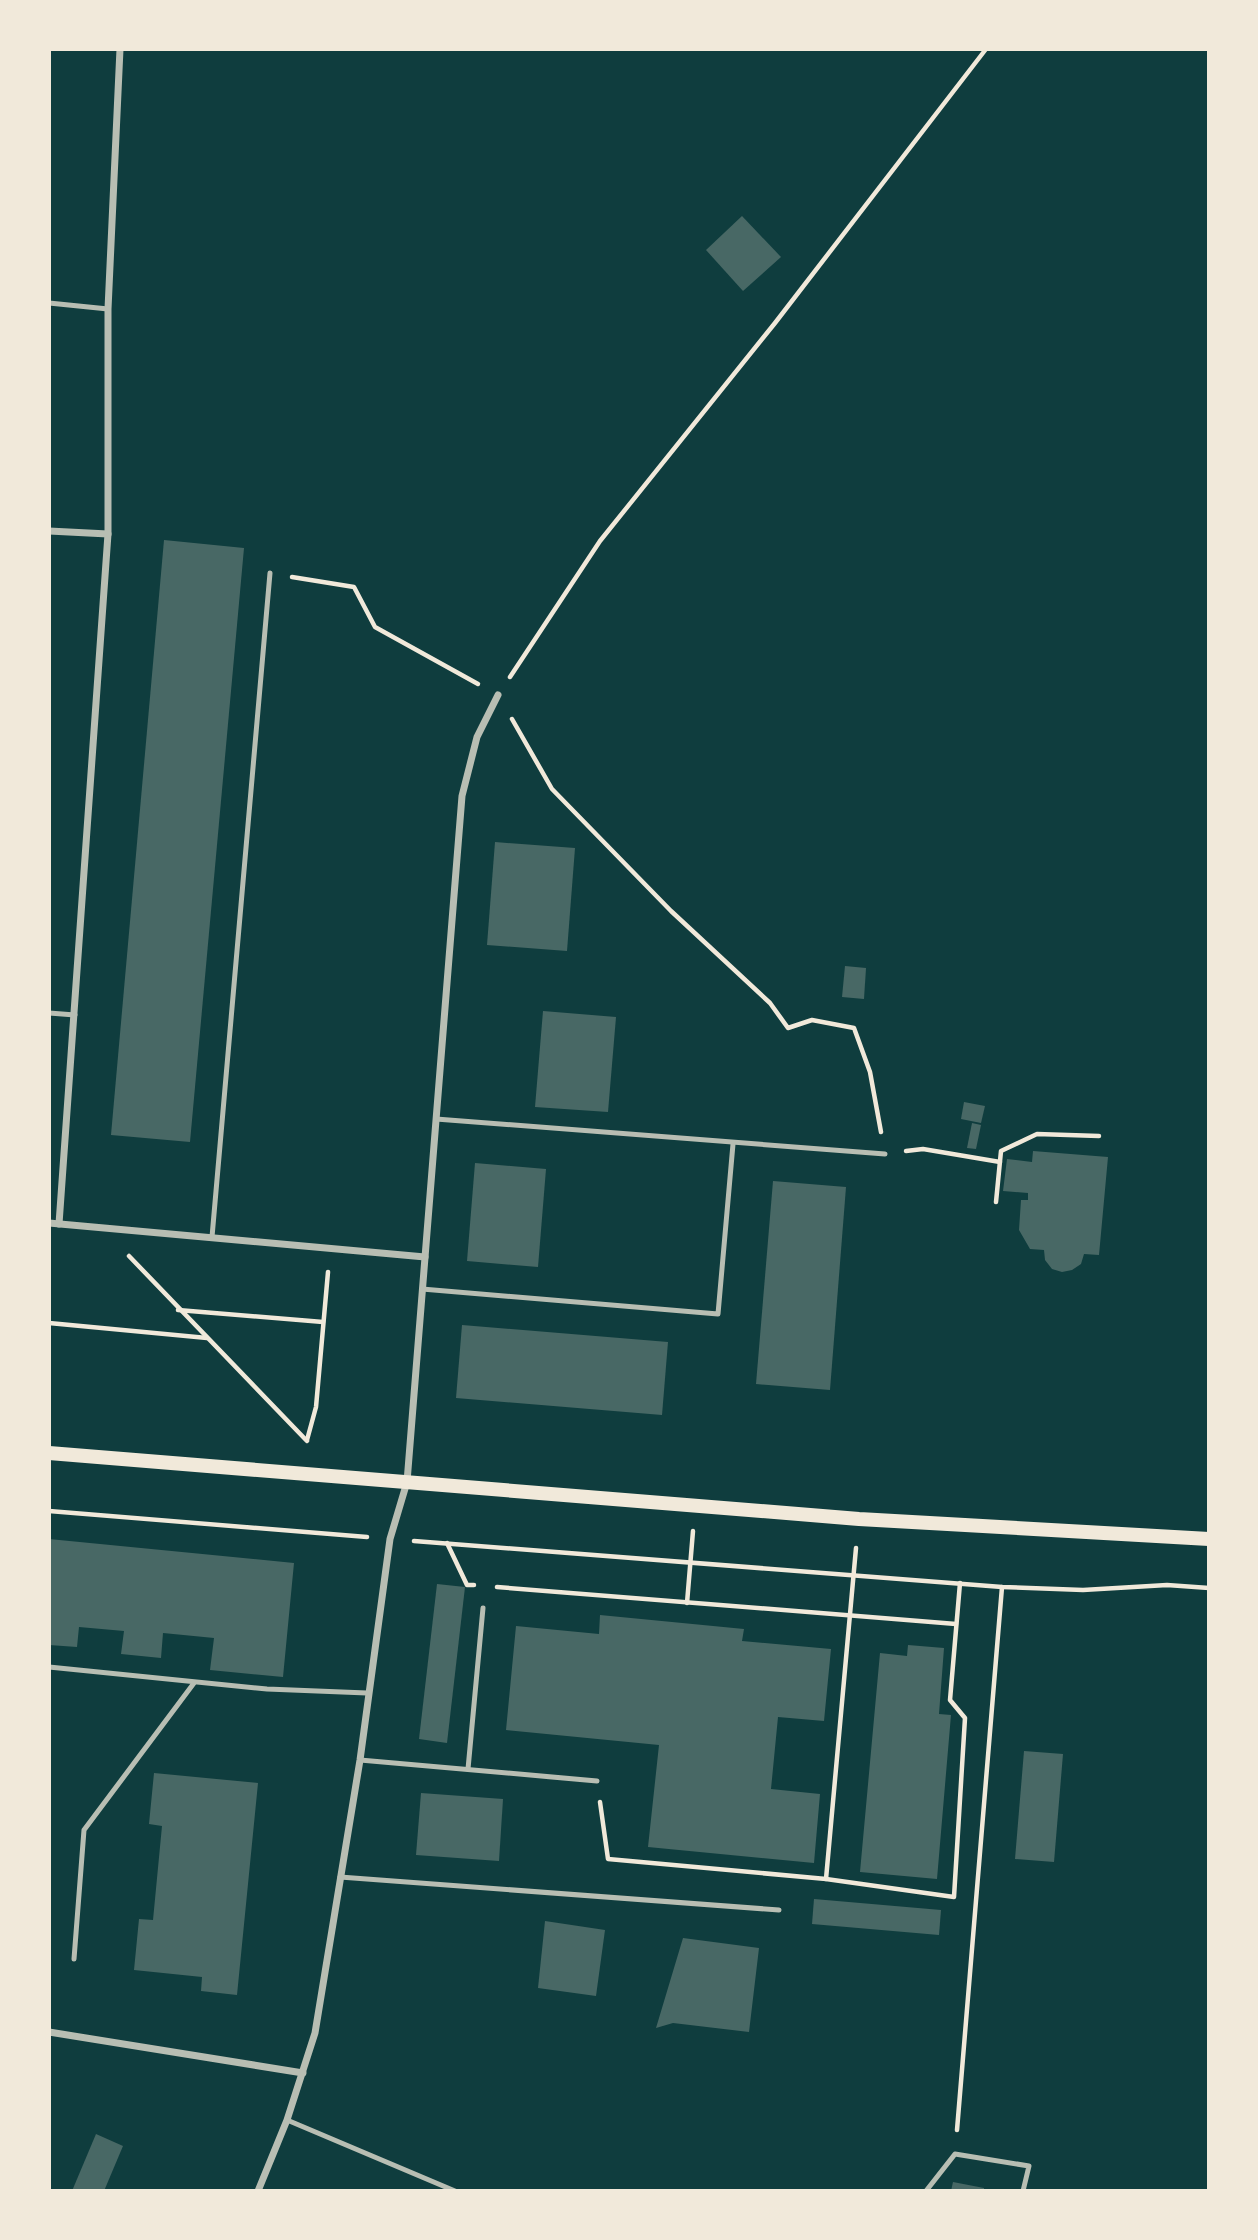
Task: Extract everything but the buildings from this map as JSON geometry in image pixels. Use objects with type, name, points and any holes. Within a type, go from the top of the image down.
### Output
[{"type":"main road","points":[[49,1453],[859,1519],[1209,1539]]},
{"type":"street","points":[[60,1224],[108,534],[108,309],[120,49]]},
{"type":"street","points":[[49,531],[108,534]]},
{"type":"street","points":[[258,2191],[303,2073],[325,1982],[360,1760],[390,1539],[407,1482],[462,796],[477,737],[498,695]]},
{"type":"street","points":[[49,1223],[425,1257]]},
{"type":"street","points":[[49,2032],[303,2073]]},
{"type":"lane","points":[[49,303],[108,309]]},
{"type":"lane","points":[[212,1237],[270,573]]},
{"type":"lane","points":[[49,1013],[75,1015]]},
{"type":"lane","points":[[436,1119],[885,1154]]},
{"type":"lane","points":[[422,1289],[718,1314],[733,1144]]},
{"type":"lane","points":[[468,1769],[483,1608]]},
{"type":"lane","points":[[49,1667],[194,1683],[367,1693]]},
{"type":"lane","points":[[74,1959],[84,1830],[194,1683]]},
{"type":"lane","points":[[360,1760],[597,1780]]},
{"type":"lane","points":[[340,1877],[779,1910]]},
{"type":"lane","points":[[287,2120],[456,2191]]},
{"type":"lane","points":[[926,2191],[956,2154],[1029,2166],[1023,2191]]},
{"type":"path","points":[[498,695],[600,541],[783,312],[986,49]]},
{"type":"path","points":[[270,573],[354,587],[375,627],[498,695],[552,789],[671,911],[770,1003],[788,1028],[812,1020],[854,1028],[870,1072],[885,1154],[923,1149],[1000,1162]]},
{"type":"path","points":[[996,1202],[1001,1151],[1037,1134],[1100,1136]]},
{"type":"path","points":[[102,1228],[178,1310],[307,1441],[316,1407],[330,1248]]},
{"type":"path","points":[[178,1310],[323,1322]]},
{"type":"path","points":[[49,1323],[208,1338]]},
{"type":"path","points":[[687,1603],[695,1506]]},
{"type":"path","points":[[49,1511],[1002,1587],[1083,1590],[1167,1585],[1209,1588]]},
{"type":"path","points":[[826,1879],[859,1519]]},
{"type":"path","points":[[447,1543],[467,1585],[481,1586]]},
{"type":"path","points":[[597,1780],[608,1859],[826,1879],[954,1897],[965,1718],[950,1700],[960,1583]]},
{"type":"path","points":[[495,1587],[956,1624]]},
{"type":"path","points":[[956,2154],[1002,1587]]}]
